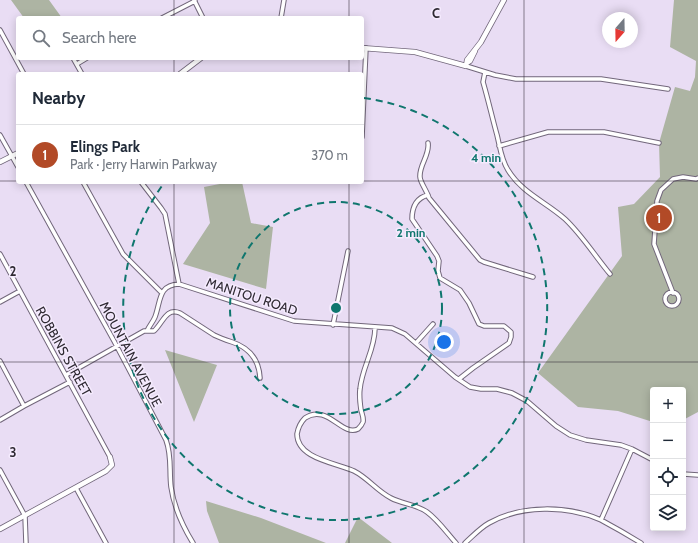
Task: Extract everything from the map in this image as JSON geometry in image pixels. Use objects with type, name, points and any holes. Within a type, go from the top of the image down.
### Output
[{"type":"street","points":[[281,16],[284,0]]},
{"type":"street","points":[[466,64],[470,55],[475,51],[490,29],[504,0]]},
{"type":"street","points":[[166,16],[195,1],[202,16]]},
{"type":"street","points":[[0,30],[16,59]]},
{"type":"street","points":[[364,48],[415,52],[466,64],[485,72],[516,79],[601,79],[668,89]]},
{"type":"street","points":[[16,60],[23,72]]},
{"type":"street","points":[[74,60],[81,72]]},
{"type":"street","points":[[77,64],[84,60]]},
{"type":"street","points":[[183,72],[198,60]]},
{"type":"street","points":[[363,72],[364,60]]},
{"type":"street","points":[[485,72],[483,82],[501,153],[507,169],[519,185],[566,220],[610,274]]},
{"type":"street","points":[[500,146],[548,132],[604,132],[659,143]]},
{"type":"street","points":[[0,135],[16,163]]},
{"type":"street","points":[[428,143],[428,150],[420,172],[420,178],[429,198],[480,260],[533,277]]},
{"type":"street","points":[[0,162],[16,154]]},
{"type":"street","points":[[673,292],[654,244],[657,201],[661,190],[673,179],[683,177],[698,178]]},
{"type":"street","name":"MOUNTAIN AVENUE","points":[[27,184],[169,448],[173,498],[181,522],[193,543]]},
{"type":"street","points":[[84,184],[123,254],[162,293]]},
{"type":"street","points":[[143,184],[165,214],[180,284],[169,286],[162,293],[154,318],[147,331]]},
{"type":"street","points":[[428,195],[421,197],[417,201],[412,219],[437,256],[439,276],[442,280],[460,290],[470,303],[479,324],[484,326],[504,326],[510,330],[511,334],[510,341],[506,346],[473,368],[460,379]]},
{"type":"street","points":[[333,325],[348,251]]},
{"type":"street","name":"ROBBINS STREET","points":[[0,254],[110,457]]},
{"type":"street","name":"MANITOU ROAD","points":[[180,284],[294,321],[387,328],[398,331],[416,343],[455,377],[466,384],[476,388],[498,389],[520,396],[556,426],[578,438],[595,442],[614,443],[632,449],[651,459]]},
{"type":"street","points":[[0,302],[20,291]]},
{"type":"street","points":[[66,375],[144,331],[156,330],[169,313],[178,312],[215,336],[234,342],[246,349],[252,354],[257,362],[260,378]]},
{"type":"street","points":[[416,343],[433,324]]},
{"type":"street","points":[[375,328],[372,348],[361,379],[360,395],[363,420],[362,425],[358,429],[350,430],[327,416],[314,414],[306,418],[300,424],[298,440],[301,446],[317,459],[351,470],[364,477],[387,496],[401,502],[420,507],[427,511],[456,543]]},
{"type":"street","points":[[0,361],[24,406]]},
{"type":"street","points":[[0,420],[70,382]]},
{"type":"street","points":[[601,520],[632,449]]},
{"type":"street","points":[[0,529],[109,470],[112,465],[110,457]]},
{"type":"street","points":[[0,470],[24,516],[26,522],[26,542]]},
{"type":"street","points":[[686,474],[698,475]]},
{"type":"street","points":[[76,488],[106,543]]},
{"type":"street","points":[[465,543],[494,520],[532,510],[567,511],[601,520],[641,543]]},
{"type":"green space","points":[[11,0],[49,0],[61,16],[23,16]]},
{"type":"green space","points":[[674,0],[698,0],[698,412],[686,418],[686,387],[650,387],[650,421],[618,411],[578,407],[538,373],[622,256],[618,207],[634,204],[660,177],[659,143],[675,87],[690,91],[695,77],[696,61],[670,47]]},
{"type":"green space","points":[[220,184],[242,184],[251,223],[273,227],[266,289],[183,264],[210,223],[204,187]]},
{"type":"green space","points":[[165,350],[217,365],[194,422]]},
{"type":"green space","points":[[206,501],[261,518],[326,543],[219,543],[207,511]]},
{"type":"green space","points":[[358,517],[392,543],[345,543]]},
{"type":"place","name":"Elings Park","points":[[659,218]]}]
